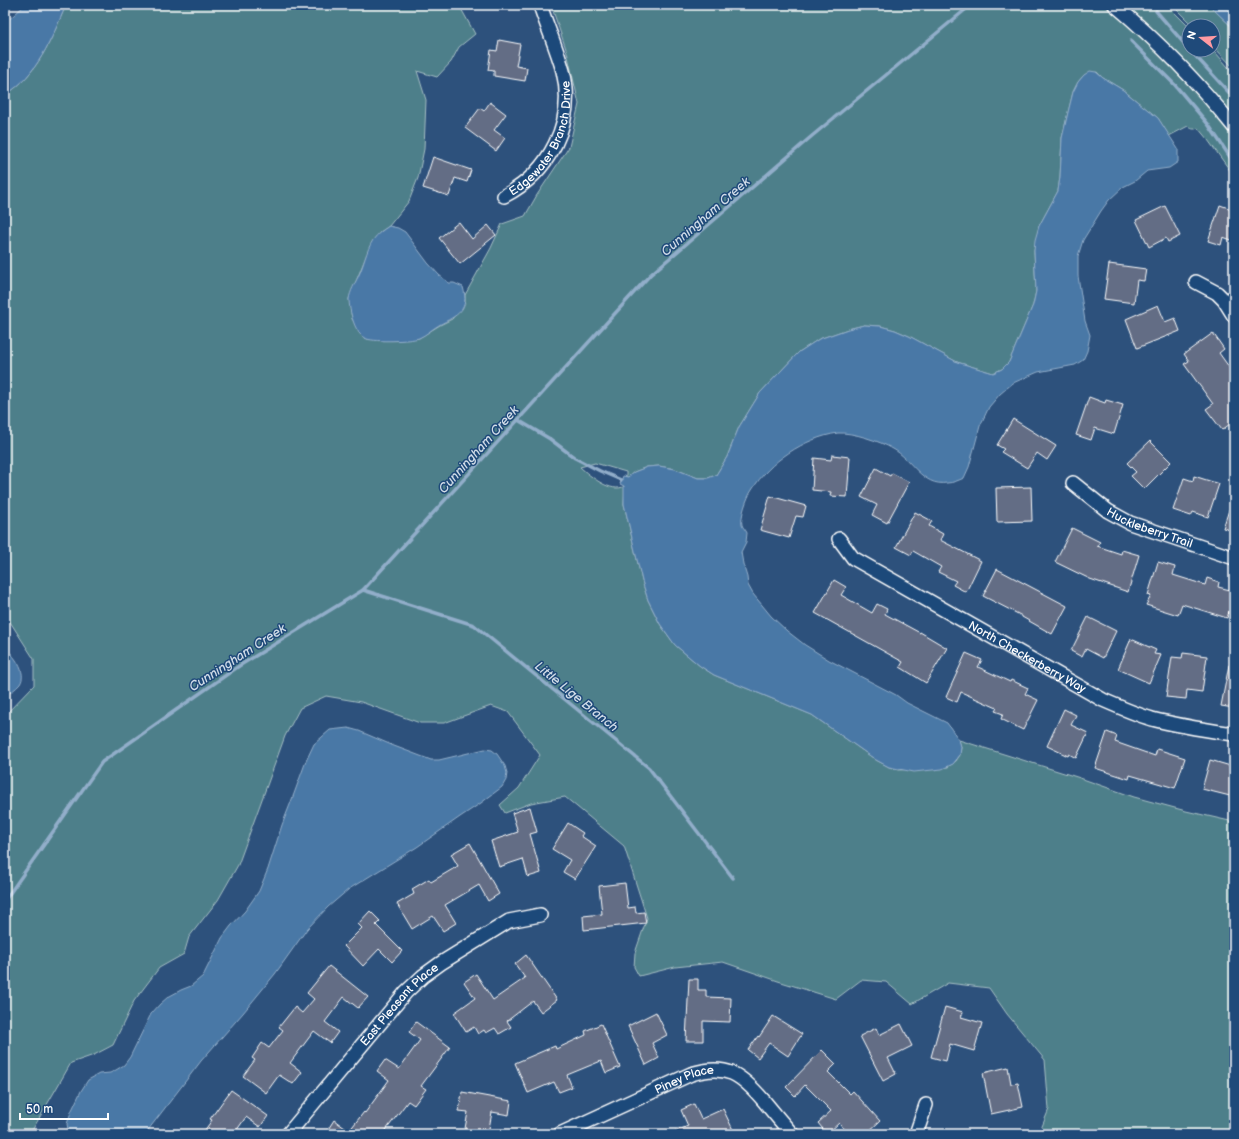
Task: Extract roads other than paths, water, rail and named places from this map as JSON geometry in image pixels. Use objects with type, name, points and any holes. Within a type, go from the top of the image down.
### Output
[{"type":"street","name":"Edgewater Branch Drive","points":[[504,196],[516,190],[531,178],[544,164],[561,132],[565,112],[566,92],[563,72],[540,5]]},
{"type":"street","points":[[1115,5],[1144,30],[1179,64],[1234,127]]},
{"type":"street","points":[[1196,282],[1217,293],[1224,300],[1234,316]]},
{"type":"street","name":"Huckleberry Trail","points":[[1074,483],[1108,511],[1130,523],[1234,558]]},
{"type":"street","name":"North Checkerberry Way","points":[[839,539],[853,558],[1103,700],[1127,711],[1153,719],[1195,728],[1234,734]]},
{"type":"street","name":"East Pleasant Place","points":[[288,1134],[406,992],[423,976],[441,963],[509,921],[540,915]]},
{"type":"street","name":"Piney Place","points":[[560,1134],[691,1074],[702,1070],[716,1069],[727,1071],[739,1076],[750,1084],[792,1134]]},
{"type":"street","points":[[916,1134],[926,1105]]},
{"type":"water","points":[[25,5],[66,5],[49,43],[35,67],[26,78],[5,95],[5,23]]},
{"type":"water","points":[[1209,5],[1234,5],[1234,29]]},
{"type":"water","points":[[1090,71],[1096,72],[1123,90],[1158,118],[1178,149],[1178,162],[1169,168],[1147,171],[1135,181],[1123,187],[1109,200],[1083,240],[1078,256],[1078,276],[1085,321],[1090,335],[1087,351],[1083,360],[1075,365],[1038,372],[1013,383],[1000,394],[989,407],[980,426],[969,467],[964,478],[949,483],[938,483],[931,481],[924,477],[900,453],[893,449],[874,440],[838,433],[813,440],[800,446],[778,461],[759,480],[750,493],[744,507],[742,525],[747,533],[746,542],[741,552],[748,585],[753,594],[771,616],[805,645],[829,660],[947,723],[960,743],[960,755],[953,764],[942,769],[914,772],[889,767],[876,760],[812,715],[714,675],[700,666],[675,645],[660,624],[648,600],[642,581],[624,504],[624,486],[620,484],[623,476],[628,477],[634,472],[647,467],[659,466],[675,469],[698,478],[708,478],[716,475],[727,457],[739,427],[760,393],[799,352],[819,339],[848,329],[864,325],[880,326],[909,336],[957,362],[993,373],[1002,369],[1009,362],[1033,305],[1036,291],[1034,251],[1035,240],[1039,226],[1058,191],[1062,138],[1073,92],[1078,82]]},
{"type":"water","points":[[389,226],[398,228],[405,232],[439,275],[449,283],[454,283],[463,287],[465,302],[460,311],[419,338],[393,341],[367,339],[359,333],[352,316],[349,299],[369,249],[376,236]]},
{"type":"water","points":[[5,647],[12,654],[21,669],[22,679],[17,688],[5,697]]},
{"type":"water","points":[[348,728],[431,760],[439,760],[485,749],[492,750],[497,754],[505,766],[507,773],[506,780],[502,787],[481,803],[417,847],[349,889],[328,907],[307,929],[275,974],[201,1061],[145,1134],[69,1134],[67,1124],[71,1112],[88,1080],[99,1074],[110,1073],[124,1065],[130,1057],[151,1014],[168,997],[191,986],[203,976],[222,938],[245,911],[259,891],[268,869],[282,825],[314,744],[330,730]]},
{"type":"waterway","name":"Cunningham Creek","points":[[5,900],[102,762],[239,666],[363,590],[650,275],[812,136],[971,5]]},
{"type":"waterway","points":[[1156,11],[1181,40]]},
{"type":"waterway","points":[[1131,41],[1175,85],[1208,124],[1234,163]]},
{"type":"waterway","points":[[1197,58],[1234,98]]},
{"type":"waterway","points":[[518,420],[550,439],[575,458],[621,480]]},
{"type":"waterway","name":"Little Lige Branch","points":[[363,590],[474,625],[649,768],[733,878]]}]
